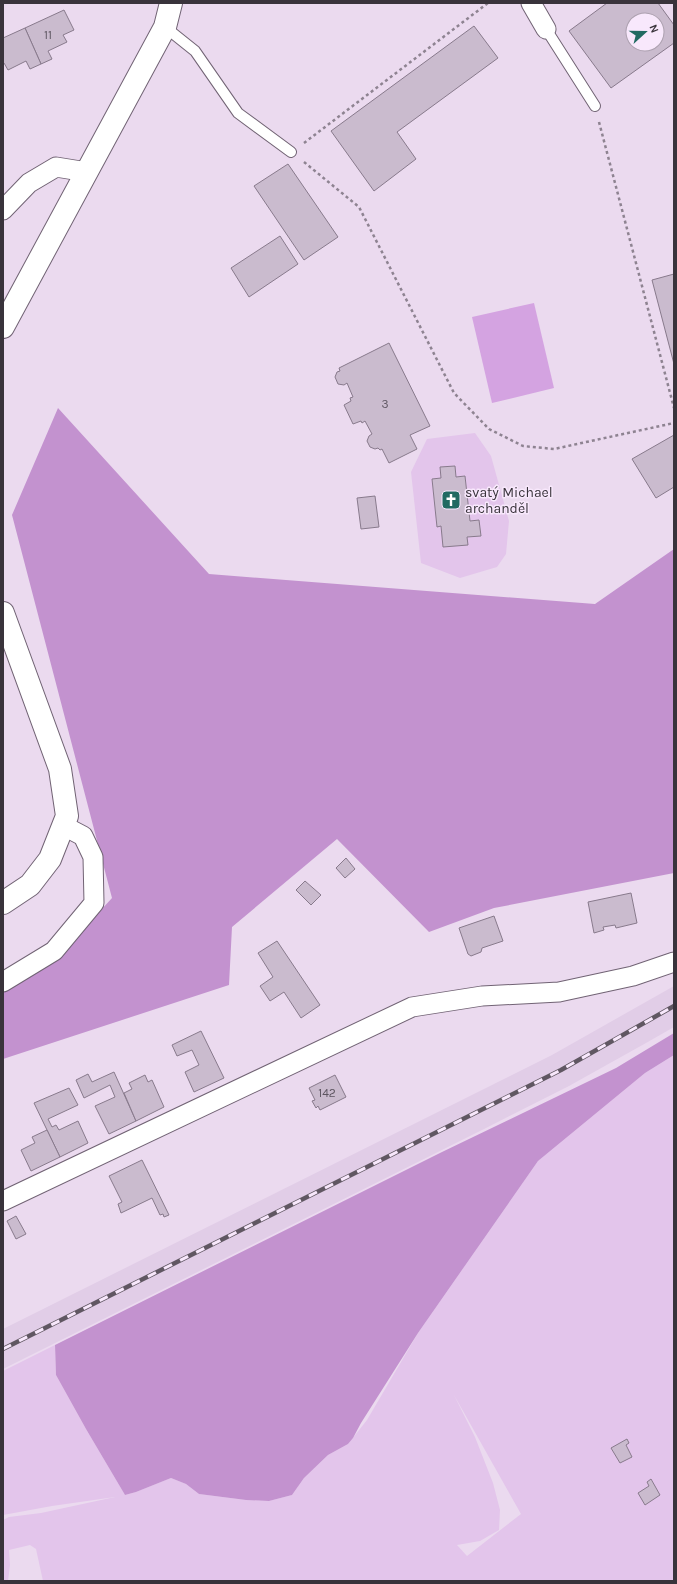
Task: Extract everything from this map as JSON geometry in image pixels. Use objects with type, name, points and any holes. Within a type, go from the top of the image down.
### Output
[{"type":"street","points":[[3,327],[165,27],[171,3]]},
{"type":"street","points":[[531,3],[546,29]]},
{"type":"street","points":[[3,210],[29,183],[56,167],[87,172]]},
{"type":"street","points":[[3,612],[60,769],[67,816],[50,859],[30,885],[3,903]]},
{"type":"street","points":[[3,982],[54,951],[94,903],[92,857],[83,836],[64,826]]},
{"type":"street","points":[[3,1201],[412,1007],[482,996],[559,992],[633,976],[674,962]]},
{"type":"lane","points":[[165,27],[195,51],[238,113],[292,152]]},
{"type":"lane","points":[[546,29],[595,106]]},
{"type":"path","points":[[488,3],[292,152],[359,207],[454,393],[490,429],[523,446],[554,449],[674,423]]},
{"type":"path","points":[[595,106],[674,408]]},
{"type":"shaded area","points":[[534,303],[554,388],[492,403],[472,317]]},
{"type":"shaded area","points":[[58,408],[209,574],[595,604],[674,549],[674,873],[494,908],[429,932],[337,839],[232,927],[229,985],[3,1059],[3,991],[56,959],[112,898],[12,515]]},
{"type":"shaded area","points":[[475,433],[491,456],[509,521],[506,554],[497,567],[460,578],[421,563],[411,472],[427,439]],"holes":[[[455,466],[456,477],[465,476],[470,521],[479,520],[481,536],[467,537],[467,545],[444,547],[441,526],[437,526],[432,480],[441,478],[440,467]]]},
{"type":"shaded area","points":[[674,986],[674,1027],[646,1043],[569,1086],[3,1369],[3,1329],[552,1055]]},
{"type":"shaded area","points":[[674,1033],[674,1055],[645,1073],[538,1161],[418,1333],[353,1438],[348,1444],[328,1455],[304,1478],[292,1495],[269,1501],[246,1500],[199,1494],[186,1484],[171,1478],[125,1495],[56,1375],[55,1345],[442,1152],[616,1068]]},
{"type":"shaded area","points":[[674,1055],[674,1581],[43,1581],[36,1549],[30,1545],[9,1550],[10,1565],[8,1581],[3,1581],[3,1520],[9,1517],[41,1513],[115,1497],[3,1515],[3,1371],[55,1345],[56,1375],[125,1495],[171,1478],[186,1484],[199,1494],[246,1500],[269,1501],[292,1495],[304,1478],[328,1455],[348,1444],[367,1420],[418,1333],[538,1161],[645,1073]],"holes":[[[454,1395],[521,1514],[467,1556],[457,1545],[480,1541],[499,1530],[500,1510],[493,1483],[475,1437]]]},
{"type":"building","points":[[607,3],[658,3],[665,12],[625,12],[625,52],[661,52],[611,88],[569,31]]},
{"type":"building","points":[[64,10],[74,30],[63,35],[67,42],[48,51],[52,59],[41,64],[25,28]]},
{"type":"building","points":[[665,13],[674,25],[674,43],[665,49]]},
{"type":"building","points":[[474,26],[498,58],[397,132],[416,159],[374,191],[331,131]]},
{"type":"building","points":[[25,28],[41,64],[30,69],[26,61],[8,70],[3,63],[3,38]]},
{"type":"building","points":[[288,164],[338,237],[304,260],[254,186]]},
{"type":"building","points":[[280,236],[298,264],[249,297],[231,268]]},
{"type":"building","points":[[674,274],[674,364],[652,280]]},
{"type":"building","points":[[389,343],[430,426],[410,435],[417,449],[389,463],[382,449],[380,450],[378,448],[375,449],[370,447],[367,441],[369,436],[372,434],[365,421],[362,423],[361,421],[353,424],[344,405],[351,401],[350,398],[353,397],[347,383],[344,385],[338,384],[335,377],[337,372],[340,371],[339,368]]},
{"type":"building","points":[[674,435],[674,487],[656,498],[632,459]]},
{"type":"building","name":"svatý Michael archanděl","points":[[455,466],[456,477],[465,476],[470,521],[479,520],[481,536],[467,537],[468,545],[443,547],[441,526],[437,527],[432,479],[441,478],[440,467]]},
{"type":"building","points":[[375,496],[379,527],[361,529],[357,498]]},
{"type":"building","points":[[346,858],[355,869],[345,878],[336,868]]},
{"type":"building","points":[[305,881],[321,895],[311,905],[296,890]]},
{"type":"building","points":[[631,893],[637,923],[616,928],[615,925],[603,927],[604,930],[594,933],[588,902]]},
{"type":"building","points":[[494,916],[503,941],[482,948],[481,952],[471,956],[468,954],[459,928]]},
{"type":"building","points":[[277,941],[320,1005],[301,1018],[284,992],[270,1001],[260,986],[273,977],[258,953]]},
{"type":"building","points":[[201,1031],[224,1078],[194,1092],[185,1072],[199,1065],[192,1050],[177,1056],[172,1045]]},
{"type":"building","points":[[114,1072],[136,1121],[109,1134],[95,1106],[115,1097],[110,1085],[84,1098],[76,1080],[88,1074],[92,1082]]},
{"type":"building","points":[[145,1075],[148,1082],[152,1080],[164,1107],[136,1121],[124,1093],[132,1089],[129,1083]]},
{"type":"building","points":[[335,1075],[346,1097],[320,1110],[318,1106],[316,1108],[312,1101],[315,1100],[309,1088]]},
{"type":"building","points":[[69,1088],[78,1105],[48,1119],[52,1127],[56,1125],[59,1130],[78,1121],[88,1143],[60,1157],[34,1103]]},
{"type":"building","points":[[47,1130],[60,1157],[31,1171],[21,1150],[35,1143],[32,1137]]},
{"type":"building","points":[[142,1160],[169,1215],[164,1217],[163,1214],[160,1215],[152,1198],[121,1213],[118,1204],[122,1202],[109,1176]]},
{"type":"building","points":[[16,1216],[26,1234],[16,1239],[7,1221]]},
{"type":"building","points":[[627,1439],[629,1443],[626,1445],[632,1457],[620,1463],[611,1448]]},
{"type":"building","points":[[651,1479],[660,1495],[645,1505],[638,1493],[649,1486],[647,1482]]},
{"type":"railway","points":[[3,1349],[561,1070],[674,1006]]},
{"type":"place","name":"svatý Michael archanděl","points":[[451,500]]}]
